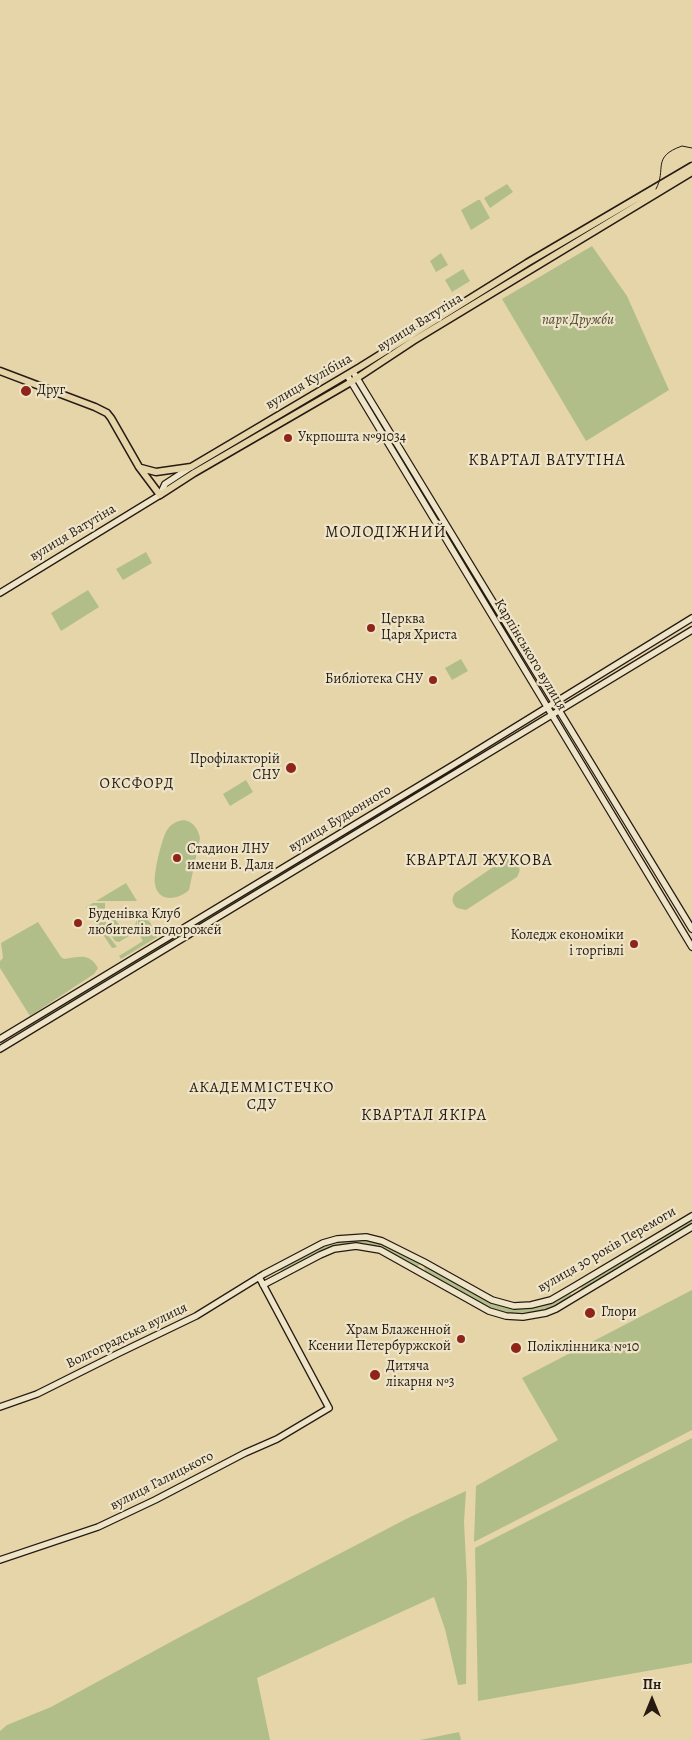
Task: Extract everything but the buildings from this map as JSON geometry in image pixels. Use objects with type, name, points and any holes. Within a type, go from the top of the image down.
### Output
[{"type":"main road","name":"вулиця Ватутіна","points":[[412,334],[527,263],[692,166]]},
{"type":"main road","name":"вулиця Ватутіна","points":[[160,495],[194,473],[354,380],[413,341],[692,172]]},
{"type":"main road","name":"вулиця Кулібіна","points":[[219,451],[412,334]]},
{"type":"main road","points":[[0,371],[107,413],[139,467],[160,495]]},
{"type":"main road","name":"вулиця Ватутіна","points":[[191,468],[219,451]]},
{"type":"main road","points":[[139,467],[156,472],[191,468]]},
{"type":"street","name":"Карпінського вулиця","points":[[350,373],[552,716],[692,947]]},
{"type":"street","name":"Карпінського вулиця","points":[[354,380],[560,711],[692,929]]},
{"type":"street","name":"вулиця Ватутіна","points":[[0,593],[160,495],[165,484],[191,468]]},
{"type":"street","name":"вулиця Будьонного","points":[[0,1039],[692,618]]},
{"type":"street","name":"вулиця Будьонного","points":[[0,1049],[692,630]]},
{"type":"street","points":[[207,913],[211,920]]},
{"type":"street","name":"вулиця 30 років Перемоги","points":[[259,1277],[323,1243],[346,1237],[366,1237],[396,1247],[497,1302],[514,1306],[531,1306],[551,1300],[692,1216]]},
{"type":"street","name":"вулиця 30 років Перемоги","points":[[263,1286],[320,1255],[334,1249],[356,1246],[380,1250],[489,1311],[510,1316],[534,1316],[556,1309],[692,1227]]},
{"type":"street","points":[[259,1277],[263,1286]]},
{"type":"street","name":"Волгоградська вулиця","points":[[0,1407],[37,1394],[196,1316],[259,1277]]},
{"type":"street","name":"вулиця Галицького","points":[[0,1560],[98,1527],[155,1500],[245,1453],[277,1439],[329,1408],[263,1286]]},
{"type":"green space","points":[[507,184],[513,192],[490,208],[484,198]]},
{"type":"green space","points":[[480,200],[490,218],[471,230],[461,210]]},
{"type":"green space","name":"парк Дружби","points":[[592,246],[627,296],[669,390],[586,441],[502,299]]},
{"type":"green space","points":[[441,253],[448,265],[436,272],[430,261]]},
{"type":"green space","points":[[463,269],[470,281],[452,292],[445,280]]},
{"type":"green space","points":[[146,552],[152,563],[123,580],[116,569]]},
{"type":"green space","points":[[88,590],[99,607],[61,631],[51,613]]},
{"type":"green space","points":[[461,659],[468,671],[452,680],[445,668]]},
{"type":"green space","points":[[246,780],[253,792],[230,806],[223,794]]},
{"type":"green space","name":"Стадион ЛНУ имени В. Даля","points":[[184,820],[195,826],[200,838],[189,890],[174,898],[164,897],[157,890],[155,884],[155,872],[160,848],[165,834],[172,824]]},
{"type":"green space","points":[[308,856],[310,859],[212,917],[212,915]]},
{"type":"green space","points":[[505,859],[512,860],[518,864],[520,870],[517,877],[466,910],[457,908],[453,901],[455,893]]},
{"type":"green space","points":[[126,883],[137,901],[96,901]]},
{"type":"green space","points":[[93,903],[105,903],[105,912],[99,912],[99,915],[90,915],[86,907]]},
{"type":"green space","points":[[206,917],[206,921],[128,969],[126,968],[126,966]]},
{"type":"green space","points":[[96,918],[99,918],[100,922],[106,922],[105,931],[117,947],[112,948],[94,921]]},
{"type":"green space","points":[[108,918],[114,918],[121,927],[132,927],[136,923],[137,918],[137,931],[119,942],[115,941],[108,931]]},
{"type":"green space","points":[[138,918],[144,918],[150,922],[157,937],[121,959],[119,956],[143,941],[138,933]]},
{"type":"green space","points":[[38,922],[61,957],[64,959],[87,958],[95,963],[98,968],[94,974],[30,1016],[0,968],[0,961],[3,958],[1,943]]},
{"type":"green space","points":[[118,971],[119,974],[26,1028]]},
{"type":"green space","points":[[692,1218],[692,1224],[584,1289],[581,1289],[582,1285]]},
{"type":"green space","points":[[362,1239],[383,1244],[420,1265],[416,1267],[393,1253],[378,1247],[352,1244],[328,1250],[282,1271],[279,1270],[280,1267],[332,1243]]},
{"type":"green space","points":[[424,1267],[482,1298],[512,1308],[542,1307],[570,1293],[572,1296],[560,1304],[540,1312],[508,1313],[490,1307],[425,1271]]},
{"type":"green space","points":[[692,1290],[692,1430],[474,1542],[476,1486],[558,1440],[522,1378]]},
{"type":"green space","points":[[692,1438],[692,1663],[478,1701],[475,1548]]},
{"type":"green space","points":[[466,1491],[464,1522],[467,1582],[466,1684],[458,1685],[445,1629],[434,1597],[257,1678],[270,1740],[0,1740],[0,1731],[7,1725],[51,1707],[178,1638],[408,1518]]},
{"type":"green space","points":[[459,1732],[461,1740],[420,1740]]},
{"type":"tram line","points":[[656,189],[663,159],[666,155],[682,146],[692,148]]},
{"type":"place","name":"Друг","points":[[26,391]]},
{"type":"place","name":"Укрпошта №91034","points":[[288,438]]},
{"type":"place","name":"Церква Царя Христа","points":[[371,628]]},
{"type":"place","name":"Библіотека СНУ","points":[[433,680]]},
{"type":"place","name":"Профілакторій СНУ","points":[[291,768]]},
{"type":"place","name":"Стадион ЛНУ имени В. Даля","points":[[177,858]]},
{"type":"place","name":"Буденівка Клуб любителів подорожей","points":[[78,923]]},
{"type":"place","name":"Коледж економіки і торгівлі","points":[[634,944]]},
{"type":"place","name":"Глори","points":[[590,1313]]},
{"type":"place","name":"Храм Блаженной Ксении Петербуржской","points":[[461,1339]]},
{"type":"place","name":"Поліклінника №10","points":[[516,1348]]},
{"type":"place","name":"Дитяча лікарня №3","points":[[375,1375]]},
{"type":"district","name":"КВАРТАЛ ВАТУТІНА","points":[[547,461]]},
{"type":"district","name":"МОЛОДІЖНИЙ","points":[[386,533]]},
{"type":"district","name":"ОКСФОРД","points":[[137,784]]},
{"type":"district","name":"КВАРТАЛ ЖУКОВА","points":[[479,861]]},
{"type":"district","name":"АКАДЕММІСТЕЧКО СДУ","points":[[262,1096]]},
{"type":"district","name":"КВАРТАЛ ЯКІРА","points":[[424,1116]]}]
